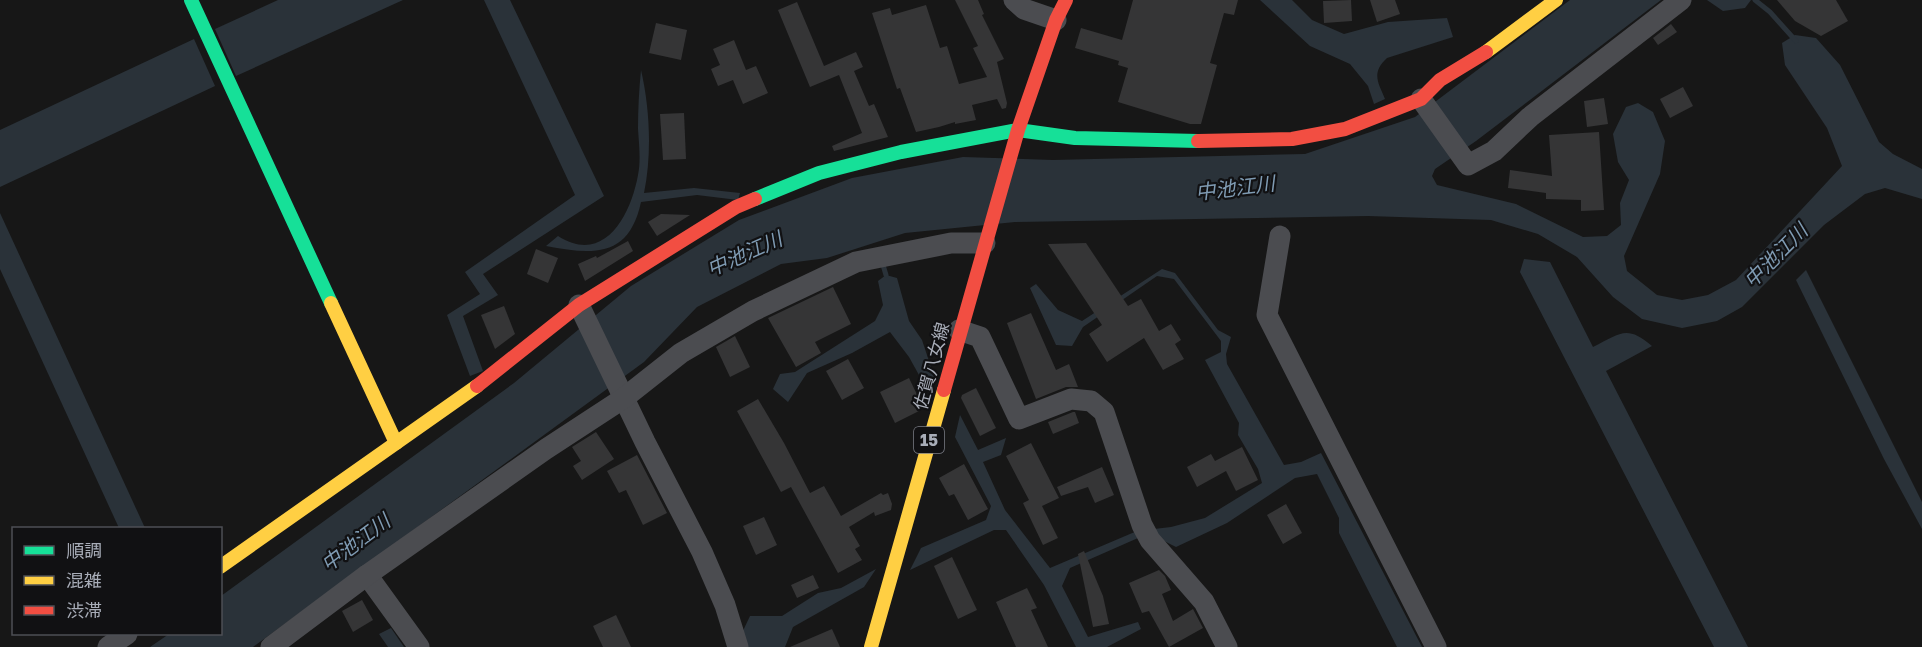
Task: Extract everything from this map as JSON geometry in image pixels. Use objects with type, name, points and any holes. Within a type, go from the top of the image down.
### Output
[{"type":"street","points":[[191,0],[396,443]]},
{"type":"street","points":[[1014,0],[1024,9],[1056,20]]},
{"type":"street","name":"15","points":[[986,238],[1016,136],[1056,20],[1066,0]]},
{"type":"street","points":[[222,566],[479,385],[581,307],[736,207],[819,173],[901,152],[1016,136],[1198,141],[1292,139],[1345,129],[1421,99],[1440,80],[1480,56],[1556,0]]},
{"type":"street","points":[[1421,99],[1468,165],[1494,151],[1530,117],[1681,0]]},
{"type":"street","points":[[1280,236],[1268,315],[1437,647]]},
{"type":"street","points":[[271,647],[546,449],[624,398],[681,353],[743,317],[856,262],[986,238]]},
{"type":"street","name":"佐賀八女線","points":[[870,647],[986,238]]},
{"type":"street","points":[[581,307],[702,552],[725,605],[738,646]]},
{"type":"street","points":[[959,330],[980,337],[1019,419],[1071,399],[1091,401],[1104,412],[1146,532],[1204,602],[1227,647]]},
{"type":"street","points":[[368,576],[419,647]]},
{"type":"street","points":[[108,647],[124,635]]},
{"type":"water","points":[[278,0],[403,0],[236,76],[215,29]]},
{"type":"water","points":[[484,0],[510,0],[604,196],[483,274],[498,295],[463,316],[483,371],[470,376],[447,315],[480,294],[465,272],[575,195]]},
{"type":"water","points":[[1260,0],[1292,0],[1312,20],[1344,34],[1388,22],[1447,18],[1453,37],[1387,58],[1377,73],[1378,83],[1385,99],[1374,104],[1368,86],[1350,64],[1310,46]]},
{"type":"water","name":"中池江川","points":[[1570,0],[1661,0],[1476,141],[1435,169],[1432,176],[1437,185],[1516,204],[1583,237],[1607,236],[1621,225],[1620,203],[1629,180],[1618,162],[1613,134],[1626,107],[1638,103],[1653,112],[1665,141],[1660,174],[1624,256],[1627,271],[1657,295],[1682,300],[1708,295],[1736,280],[1842,166],[1827,128],[1785,65],[1782,43],[1795,35],[1816,38],[1840,65],[1879,142],[1893,154],[1922,169],[1922,199],[1885,188],[1865,194],[1824,225],[1742,307],[1717,321],[1682,328],[1642,319],[1613,297],[1577,257],[1538,234],[1491,220],[1368,216],[1015,222],[905,233],[827,258],[781,264],[697,307],[644,362],[253,647],[150,647],[168,635],[222,635],[222,595],[514,383],[631,286],[739,220],[852,178],[963,157],[1053,160],[1305,154],[1415,117]]},
{"type":"water","points":[[1707,0],[1751,0],[1745,8],[1723,11]]},
{"type":"water","points":[[194,39],[215,86],[0,187],[0,130]]},
{"type":"water","points":[[641,70],[649,132],[644,193],[694,188],[740,193],[738,200],[697,195],[641,202],[628,234],[618,243],[594,251],[546,246],[558,236],[575,244],[589,245],[602,240],[622,219],[629,205],[639,170],[638,114]]},
{"type":"water","points":[[0,213],[145,527],[119,527],[0,269]]},
{"type":"water","points":[[1524,259],[1550,262],[1593,347],[1623,333],[1636,335],[1652,346],[1606,371],[1748,647],[1714,647],[1520,272]]},
{"type":"water","points":[[1162,269],[1175,273],[1218,330],[1231,337],[1226,354],[1227,364],[1284,465],[1301,462],[1321,453],[1422,647],[1397,647],[1339,533],[1339,518],[1317,474],[1295,478],[1227,523],[1176,547],[1154,536],[1138,538],[1070,568],[1062,586],[1088,637],[1138,622],[1141,629],[1107,647],[1076,647],[1044,585],[1006,530],[994,530],[910,570],[921,548],[986,520],[991,506],[955,437],[960,415],[978,450],[1006,438],[1001,455],[983,462],[1005,510],[1050,568],[1137,531],[1171,527],[1205,518],[1262,483],[1258,469],[1238,435],[1239,423],[1205,360],[1221,352],[1221,341],[1174,279],[1157,276],[1083,327],[1072,346],[1056,345],[1030,288],[1036,284],[1058,310],[1082,321]]},
{"type":"water","points":[[1806,270],[1922,502],[1922,529],[1884,459],[1796,280]]},
{"type":"water","points":[[886,275],[897,278],[909,321],[922,340],[934,376],[929,393],[909,357],[890,332],[852,353],[807,373],[788,402],[773,389],[780,374],[795,372],[875,321],[883,305],[878,281]]},
{"type":"water","points":[[876,569],[864,587],[793,627],[785,647],[738,647],[750,616],[782,616],[818,593],[841,588]]},
{"type":"water","points":[[391,628],[404,647],[388,647],[379,634]]},
{"type":"building","points":[[955,0],[978,0],[984,14],[982,15],[1004,59],[997,62],[1007,103],[1006,108],[1002,109],[997,99],[972,105],[976,120],[955,124],[955,122],[916,132],[900,88],[897,89],[872,13],[890,8],[892,15],[926,5],[940,48],[947,46],[959,84],[987,77],[973,48],[978,46]]},
{"type":"building","points":[[1133,0],[1238,0],[1234,15],[1224,13],[1210,63],[1217,65],[1201,124],[1190,124],[1118,102],[1128,68],[1118,65],[1119,61],[1075,48],[1081,28],[1122,40]]},
{"type":"building","points":[[1351,0],[1352,21],[1324,23],[1323,1]]},
{"type":"building","points":[[1370,0],[1395,0],[1400,14],[1377,22]]},
{"type":"building","points":[[1777,0],[1836,0],[1848,21],[1821,36],[1795,21]]},
{"type":"building","points":[[797,2],[824,66],[856,52],[863,67],[854,71],[869,106],[874,104],[888,137],[834,151],[832,146],[862,133],[839,75],[810,87],[778,10]]},
{"type":"building","points":[[656,23],[687,30],[681,60],[649,53]]},
{"type":"building","points":[[1671,24],[1677,32],[1658,45],[1653,38]]},
{"type":"building","points":[[734,40],[746,70],[756,66],[768,93],[743,104],[733,80],[718,86],[711,69],[720,65],[713,49]]},
{"type":"building","points":[[1683,87],[1693,106],[1670,118],[1660,99]]},
{"type":"building","points":[[1604,98],[1608,124],[1587,127],[1584,101]]},
{"type":"building","points":[[684,113],[686,159],[663,160],[660,114]]},
{"type":"building","points":[[1599,132],[1604,210],[1581,211],[1581,200],[1546,199],[1546,193],[1508,188],[1510,170],[1552,176],[1549,135]]},
{"type":"building","points":[[661,214],[690,215],[657,236],[648,222]]},
{"type":"building","points":[[628,241],[633,251],[585,281],[578,264],[596,256],[597,258]]},
{"type":"building","points":[[1086,243],[1128,306],[1141,299],[1159,331],[1171,324],[1181,340],[1175,344],[1184,359],[1163,370],[1144,338],[1107,362],[1089,334],[1102,325],[1048,244]]},
{"type":"building","points":[[536,249],[558,258],[548,283],[527,274]]},
{"type":"building","points":[[833,287],[851,324],[815,342],[821,353],[796,367],[768,318]]},
{"type":"building","points":[[504,306],[515,334],[495,349],[481,315]]},
{"type":"building","points":[[1031,313],[1056,370],[1069,364],[1078,387],[1066,387],[1036,399],[1007,323]]},
{"type":"building","points":[[735,336],[750,367],[730,377],[716,347]]},
{"type":"building","points":[[848,359],[864,388],[842,400],[826,371]]},
{"type":"building","points":[[909,378],[921,403],[919,411],[895,423],[880,392]]},
{"type":"building","points":[[976,388],[996,428],[980,436],[961,398],[962,395]]},
{"type":"building","points":[[758,399],[810,493],[824,486],[841,516],[881,493],[883,495],[888,493],[892,504],[891,510],[875,516],[874,512],[849,527],[860,546],[855,549],[862,560],[838,573],[791,487],[781,492],[737,411]]},
{"type":"building","points":[[1073,412],[1079,423],[1053,434],[1048,422]]},
{"type":"building","points":[[596,432],[614,459],[582,480],[573,466],[581,461],[572,447]]},
{"type":"building","points":[[1031,443],[1059,498],[1042,506],[1058,538],[1043,545],[1023,503],[1029,500],[1006,456]]},
{"type":"building","points":[[1242,447],[1258,480],[1236,491],[1226,471],[1197,487],[1187,467],[1211,454],[1215,461]]},
{"type":"building","points":[[637,455],[667,513],[643,525],[626,490],[619,493],[607,471]]},
{"type":"building","points":[[964,464],[988,509],[968,520],[954,494],[949,496],[939,478]]},
{"type":"building","points":[[1102,467],[1114,495],[1095,503],[1088,487],[1061,496],[1057,487]]},
{"type":"building","points":[[1286,504],[1302,533],[1283,544],[1267,515]]},
{"type":"building","points":[[764,517],[777,545],[756,555],[743,526]]},
{"type":"building","points":[[1084,551],[1103,596],[1109,624],[1093,627],[1078,554]]},
{"type":"building","points":[[952,557],[977,610],[958,619],[934,566]]},
{"type":"building","points":[[1159,570],[1165,576],[1171,590],[1162,594],[1173,621],[1193,609],[1203,628],[1169,647],[1149,611],[1142,613],[1129,583]]},
{"type":"building","points":[[813,575],[819,588],[797,598],[791,585]]},
{"type":"building","points":[[1027,588],[1037,608],[1031,610],[1048,647],[1016,647],[996,602]]},
{"type":"building","points":[[362,600],[373,620],[353,632],[342,611]]},
{"type":"building","points":[[616,615],[631,647],[603,647],[593,626]]},
{"type":"building","points":[[832,629],[840,647],[790,647]]},
{"type":"waterway","points":[[1755,0],[1770,12],[1796,41]]},
{"type":"waterway","points":[[883,265],[886,275]]},
{"type":"traffic: fast","points":[[191,0],[331,303]]},
{"type":"traffic: fast","points":[[755,199],[819,173],[901,152],[1018,130],[1075,138],[1198,141]]},
{"type":"traffic: slow","points":[[1486,52],[1556,0]]},
{"type":"traffic: slow","points":[[331,303],[396,443]]},
{"type":"traffic: slow","points":[[222,566],[477,386]]},
{"type":"traffic: slow","points":[[871,647],[944,390]]},
{"type":"traffic: jam","points":[[944,390],[1018,130],[1056,20],[1066,0]]},
{"type":"traffic: jam","points":[[1198,141],[1292,139],[1345,129],[1421,99],[1440,80],[1486,52]]},
{"type":"traffic: jam","points":[[477,386],[579,305],[736,207],[755,199]]}]
